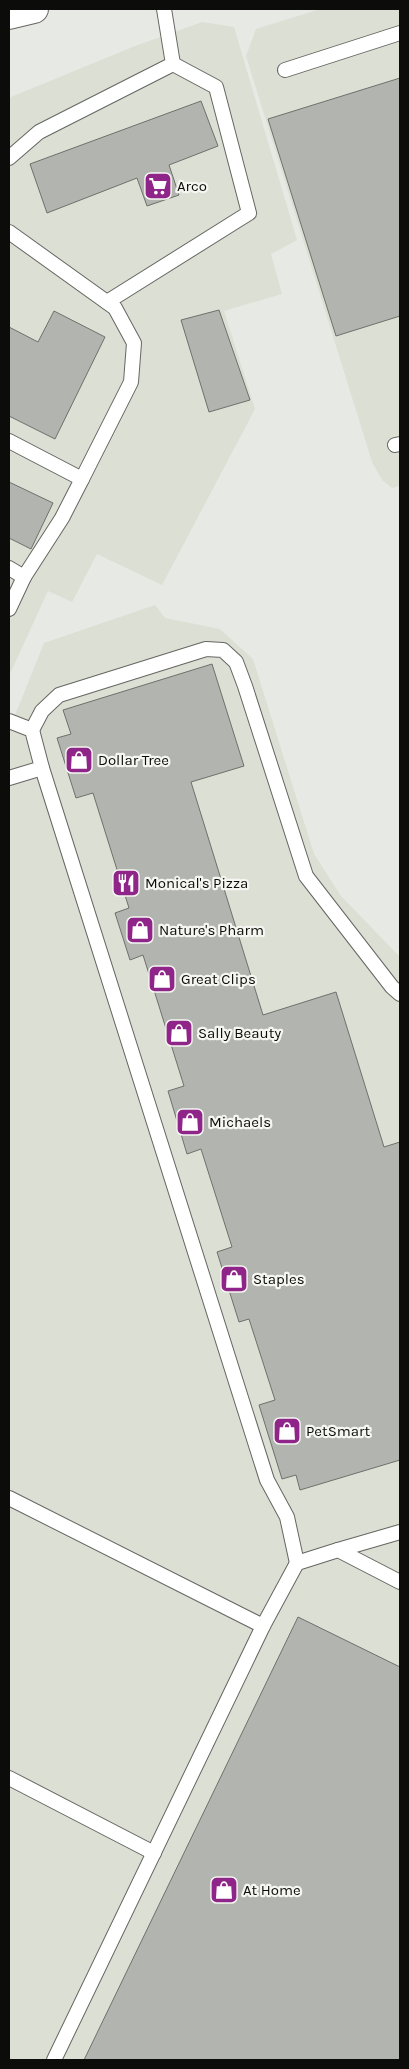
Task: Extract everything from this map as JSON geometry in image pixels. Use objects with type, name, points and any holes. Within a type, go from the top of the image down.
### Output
[{"type":"main road","points":[[9,15],[34,9]]},
{"type":"lane","points":[[164,9],[173,64]]},
{"type":"lane","points":[[285,70],[400,33]]},
{"type":"lane","points":[[9,158],[39,132],[173,64]]},
{"type":"lane","points":[[107,302],[249,213],[216,87],[173,64]]},
{"type":"lane","points":[[9,232],[115,308],[134,343],[131,382],[62,518],[24,577],[9,609]]},
{"type":"lane","points":[[9,441],[82,479]]},
{"type":"lane","points":[[9,568],[24,577]]},
{"type":"lane","points":[[54,2060],[263,1626],[297,1563],[287,1517],[267,1480],[42,768],[32,730],[42,711],[59,695],[206,649],[223,650],[236,662],[245,686],[306,876],[392,987],[400,994]]},
{"type":"lane","points":[[9,721],[32,730]]},
{"type":"lane","points":[[9,778],[42,768]]},
{"type":"lane","points":[[9,1498],[263,1626]]},
{"type":"lane","points":[[297,1563],[400,1532]]},
{"type":"lane","points":[[338,1550],[400,1582]]},
{"type":"lane","points":[[9,1778],[154,1853]]},
{"type":"shaded area","points":[[320,9],[400,9],[400,486],[392,488],[382,480],[372,462],[246,56],[256,29]]},
{"type":"shaded area","points":[[202,22],[234,27],[297,240],[271,254],[282,294],[224,311],[255,409],[162,585],[97,554],[72,602],[48,591],[9,676],[9,100],[11,97],[135,46]]},
{"type":"shaded area","points":[[155,605],[165,618],[220,629],[253,659],[314,854],[341,896],[400,957],[400,2060],[9,2060],[9,730],[44,643]]},
{"type":"building","points":[[400,78],[400,316],[336,336],[268,119]]},
{"type":"building","points":[[201,101],[218,146],[169,165],[179,195],[147,206],[137,178],[47,213],[30,164]]},
{"type":"building","points":[[219,310],[250,400],[209,412],[181,320]]},
{"type":"building","points":[[54,311],[105,337],[55,439],[9,416],[9,327],[38,342]]},
{"type":"building","points":[[9,482],[53,503],[31,549],[9,538]]},
{"type":"building","points":[[212,664],[244,766],[191,782],[263,1015],[336,992],[384,1147],[400,1142],[400,1460],[300,1490],[296,1475],[282,1479],[259,1405],[275,1400],[249,1319],[239,1322],[217,1252],[232,1247],[201,1149],[187,1154],[168,1091],[184,1086],[143,955],[130,960],[115,913],[129,908],[93,793],[76,798],[57,738],[71,734],[63,710]]},
{"type":"building","points":[[298,1617],[400,1667],[400,2060],[84,2060]]},
{"type":"place","name":"Arco","points":[[158,186]]},
{"type":"place","name":"Dollar Tree","points":[[79,760]]},
{"type":"place","name":"Monical's Pizza","points":[[126,883]]},
{"type":"place","name":"Nature's Pharm","points":[[140,930]]},
{"type":"place","name":"Great Clips","points":[[162,979]]},
{"type":"place","name":"Sally Beauty","points":[[179,1033]]},
{"type":"place","name":"Michaels","points":[[190,1122]]},
{"type":"place","name":"Staples","points":[[234,1279]]},
{"type":"place","name":"PetSmart","points":[[287,1431]]},
{"type":"place","name":"At Home","points":[[224,1890]]}]
